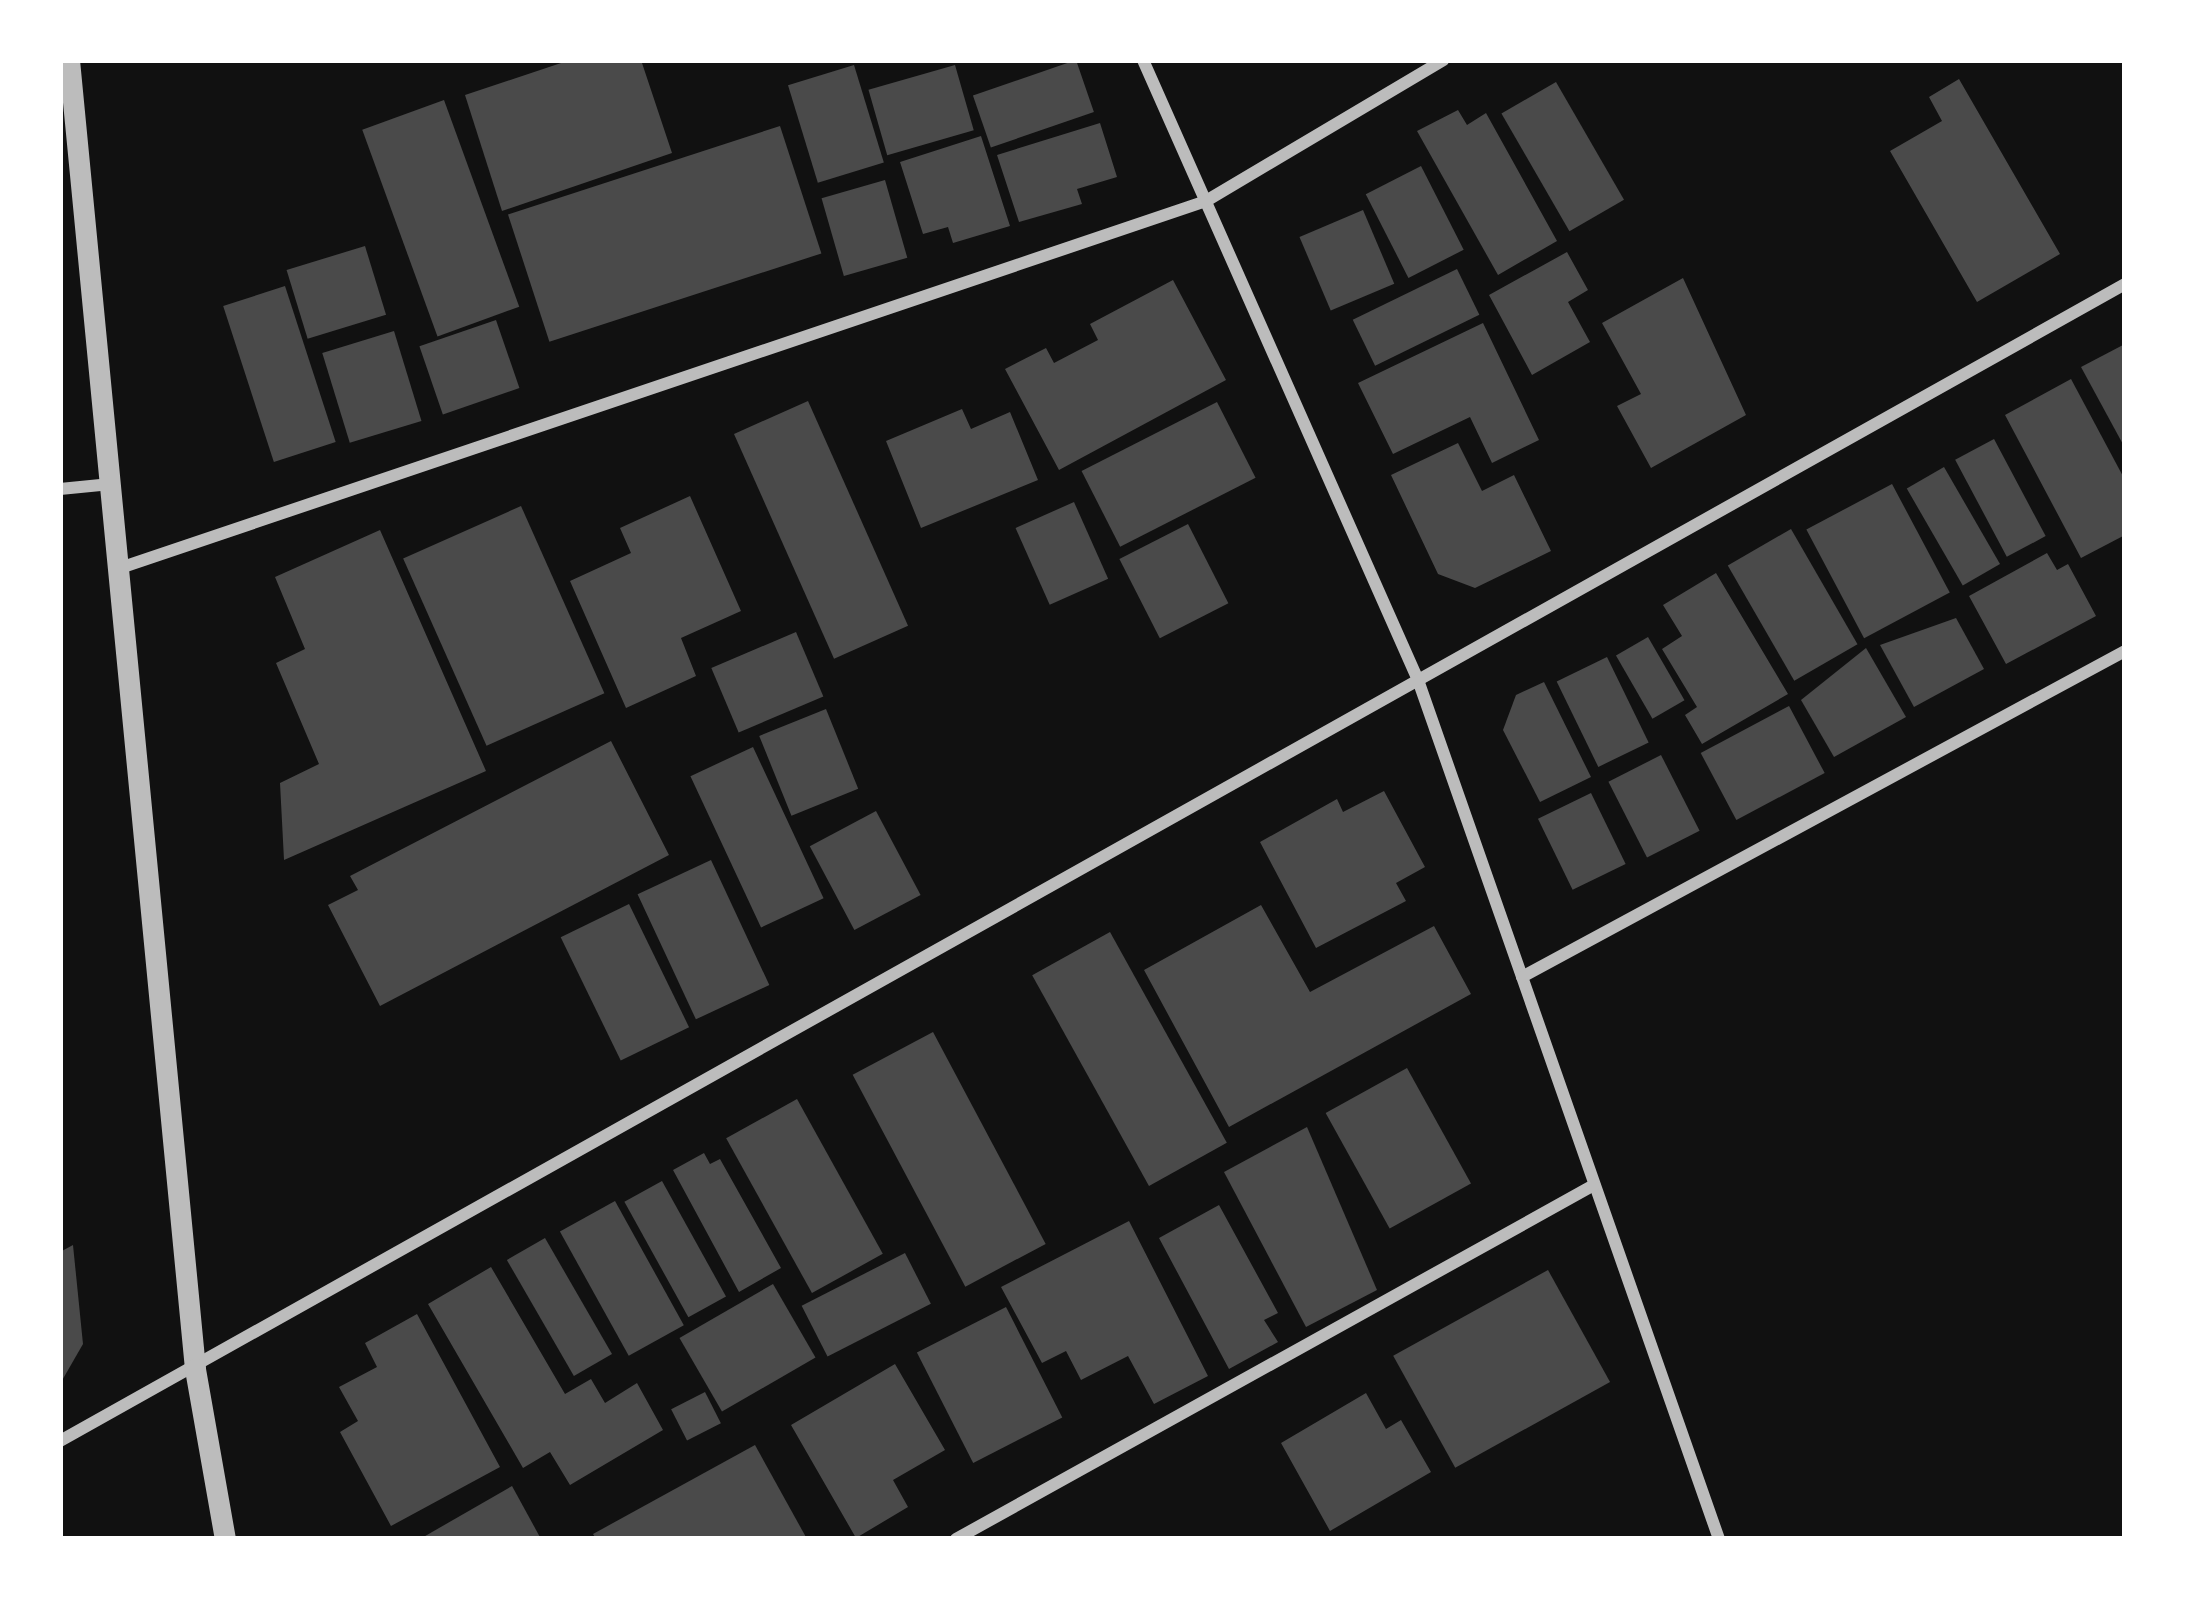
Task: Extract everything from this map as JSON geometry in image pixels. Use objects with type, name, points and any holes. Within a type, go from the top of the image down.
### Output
[{"type":"street","points":[[69,60],[195,1369],[225,1539]]},
{"type":"street","points":[[1143,60],[1418,680],[1719,1539]]},
{"type":"street","points":[[120,568],[1206,201],[1443,60]]},
{"type":"street","points":[[60,1441],[2125,284]]},
{"type":"street","points":[[60,489],[112,484]]},
{"type":"street","points":[[1522,976],[2125,651]]},
{"type":"street","points":[[956,1539],[1594,1185]]},
{"type":"building","points":[[570,60],[641,60],[672,153],[502,211],[465,95]]},
{"type":"building","points":[[1076,60],[1094,112],[991,147],[973,95]]},
{"type":"building","points":[[854,65],[884,163],[818,183],[788,85]]},
{"type":"building","points":[[955,65],[974,130],[887,155],[868,90]]},
{"type":"building","points":[[1959,79],[2060,254],[1977,302],[1890,151],[1942,121],[1929,97]]},
{"type":"building","points":[[1556,82],[1624,200],[1569,231],[1501,114]]},
{"type":"building","points":[[444,100],[519,307],[437,336],[362,130]]},
{"type":"building","points":[[1458,110],[1467,125],[1486,113],[1557,241],[1498,275],[1417,131]]},
{"type":"building","points":[[1100,123],[1117,177],[1077,189],[1082,204],[1019,222],[997,155]]},
{"type":"building","points":[[780,126],[821,253],[549,342],[508,214]]},
{"type":"building","points":[[981,136],[1010,226],[953,243],[948,227],[923,234],[900,162]]},
{"type":"building","points":[[1421,166],[1464,250],[1408,278],[1366,194]]},
{"type":"building","points":[[885,180],[907,258],[844,276],[822,198]]},
{"type":"building","points":[[1363,210],[1394,284],[1331,311],[1299,237]]},
{"type":"building","points":[[365,246],[386,315],[308,339],[287,270]]},
{"type":"building","points":[[1567,252],[1588,290],[1568,302],[1590,342],[1532,375],[1489,295]]},
{"type":"building","points":[[1457,269],[1479,315],[1375,366],[1353,320]]},
{"type":"building","points":[[1683,278],[1746,415],[1651,468],[1617,406],[1641,394],[1602,323]]},
{"type":"building","points":[[1173,280],[1226,380],[1059,470],[1005,369],[1046,348],[1054,363],[1098,340],[1090,324]]},
{"type":"building","points":[[285,286],[336,442],[274,462],[223,306]]},
{"type":"building","points":[[496,320],[519,388],[443,414],[419,346]]},
{"type":"building","points":[[1483,323],[1539,440],[1492,463],[1470,417],[1393,454],[1358,383]]},
{"type":"building","points":[[394,331],[421,421],[350,443],[322,353]]},
{"type":"building","points":[[2123,345],[2125,349],[2125,448],[2081,367]]},
{"type":"building","points":[[2071,379],[2125,480],[2125,535],[2081,558],[2005,415]]},
{"type":"building","points":[[808,401],[908,626],[834,659],[734,434]]},
{"type":"building","points":[[1217,402],[1256,478],[1120,547],[1082,471]]},
{"type":"building","points":[[962,409],[971,429],[1010,412],[1038,480],[921,528],[886,441]]},
{"type":"building","points":[[1994,439],[2046,536],[2007,557],[1955,460]]},
{"type":"building","points":[[1458,443],[1482,491],[1514,475],[1551,551],[1475,588],[1438,574],[1391,475]]},
{"type":"building","points":[[1944,467],[2000,564],[1963,585],[1907,488]]},
{"type":"building","points":[[1892,484],[1950,593],[1864,638],[1806,530]]},
{"type":"building","points":[[690,496],[741,611],[681,638],[696,676],[626,708],[570,581],[631,553],[620,528]]},
{"type":"building","points":[[1074,502],[1108,579],[1050,605],[1016,528]]},
{"type":"building","points":[[521,506],[604,693],[487,746],[403,558]]},
{"type":"building","points":[[1188,524],[1228,603],[1160,638],[1119,559]]},
{"type":"building","points":[[1791,529],[1858,644],[1794,681],[1728,566]]},
{"type":"building","points":[[380,530],[486,771],[284,860],[280,783],[319,764],[276,663],[305,649],[275,577]]},
{"type":"building","points":[[2047,553],[2057,570],[2068,564],[2096,616],[2006,664],[1969,596]]},
{"type":"building","points":[[1716,573],[1788,694],[1702,744],[1685,715],[1697,707],[1662,649],[1682,636],[1663,605]]},
{"type":"building","points":[[1956,618],[1984,669],[1914,707],[1880,645]]},
{"type":"building","points":[[796,632],[823,696],[739,732],[711,668]]},
{"type":"building","points":[[1648,637],[1684,700],[1652,719],[1616,656]]},
{"type":"building","points":[[1866,648],[1906,717],[1834,757],[1801,700]]},
{"type":"building","points":[[1607,657],[1649,742],[1598,767],[1557,682]]},
{"type":"building","points":[[1544,682],[1591,777],[1540,802],[1503,730],[1516,695]]},
{"type":"building","points":[[1789,706],[1825,773],[1736,820],[1701,753]]},
{"type":"building","points":[[826,709],[858,789],[791,816],[759,736]]},
{"type":"building","points":[[611,741],[669,855],[380,1006],[328,905],[358,890],[350,876]]},
{"type":"building","points":[[753,747],[824,898],[761,928],[690,776]]},
{"type":"building","points":[[1661,755],[1700,831],[1647,858],[1608,782]]},
{"type":"building","points":[[1384,791],[1425,867],[1396,883],[1406,901],[1316,948],[1260,842],[1337,799],[1343,812]]},
{"type":"building","points":[[1591,793],[1626,864],[1573,890],[1538,819]]},
{"type":"building","points":[[876,811],[921,895],[854,930],[810,846]]},
{"type":"building","points":[[711,860],[769,985],[696,1019],[638,894]]},
{"type":"building","points":[[629,904],[689,1027],[621,1060],[561,937]]},
{"type":"building","points":[[1261,905],[1310,992],[1434,926],[1471,994],[1229,1127],[1144,970]]},
{"type":"building","points":[[1110,932],[1227,1143],[1149,1186],[1032,975]]},
{"type":"building","points":[[933,1032],[1046,1244],[965,1287],[853,1075]]},
{"type":"building","points":[[1407,1068],[1471,1183],[1390,1229],[1326,1113]]},
{"type":"building","points":[[797,1099],[883,1254],[812,1293],[726,1138]]},
{"type":"building","points":[[1307,1127],[1377,1290],[1306,1327],[1224,1172]]},
{"type":"building","points":[[704,1153],[710,1164],[720,1159],[781,1268],[739,1292],[673,1170]]},
{"type":"building","points":[[662,1181],[726,1296],[688,1317],[624,1202]]},
{"type":"building","points":[[615,1201],[684,1325],[629,1356],[560,1232]]},
{"type":"building","points":[[1219,1205],[1278,1313],[1264,1320],[1278,1342],[1229,1369],[1159,1238]]},
{"type":"building","points":[[1129,1221],[1208,1376],[1154,1404],[1128,1356],[1081,1380],[1066,1351],[1042,1363],[1001,1287]]},
{"type":"building","points":[[545,1238],[612,1354],[574,1376],[507,1260]]},
{"type":"building","points":[[73,1245],[83,1344],[60,1384],[60,1252]]},
{"type":"building","points":[[905,1253],[931,1304],[828,1356],[802,1306]]},
{"type":"building","points":[[491,1267],[565,1394],[591,1379],[605,1403],[637,1383],[663,1430],[570,1485],[550,1452],[523,1468],[428,1304]]},
{"type":"building","points":[[1548,1270],[1610,1382],[1455,1468],[1393,1356]]},
{"type":"building","points":[[773,1284],[815,1358],[722,1412],[679,1338]]},
{"type":"building","points":[[1006,1307],[1062,1417],[973,1463],[917,1352]]},
{"type":"building","points":[[417,1314],[500,1467],[391,1526],[340,1432],[358,1421],[339,1387],[377,1367],[365,1343]]},
{"type":"building","points":[[895,1364],[945,1450],[893,1480],[908,1507],[856,1538],[791,1425]]},
{"type":"building","points":[[705,1392],[721,1423],[687,1440],[671,1409]]},
{"type":"building","points":[[1366,1393],[1386,1429],[1401,1420],[1431,1472],[1330,1531],[1281,1443]]},
{"type":"building","points":[[755,1445],[807,1539],[596,1539],[593,1534]]},
{"type":"building","points":[[512,1486],[541,1539],[420,1539]]}]
